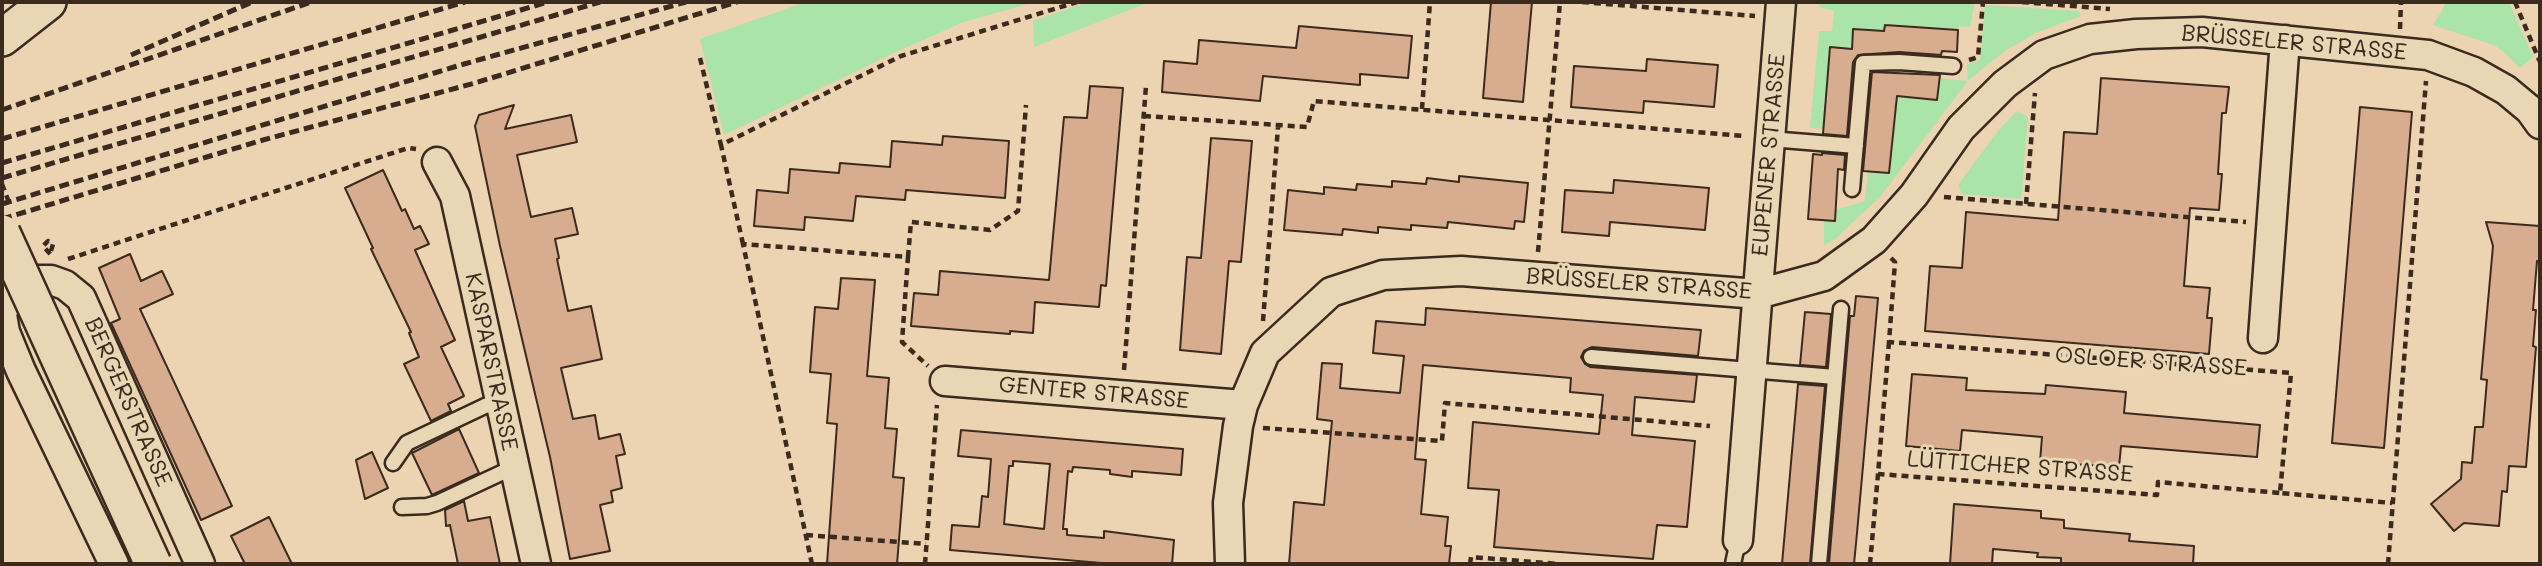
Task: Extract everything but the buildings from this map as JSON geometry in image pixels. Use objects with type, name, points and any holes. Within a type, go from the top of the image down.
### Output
[{"type":"street","points":[[2,38],[48,2]]},
{"type":"street","name":"EUPENER STRASSE","points":[[1736,552],[1781,11]]},
{"type":"street","name":"BRÜSSELER STRASSE","points":[[1230,564],[1228,503],[1241,416],[1259,367],[1265,353],[1331,292],[1383,275],[1461,271],[1758,294],[1824,276],[1874,240],[1922,183],[1961,128],[2005,84],[2044,55],[2090,39],[2136,33],[2202,32],[2428,55],[2474,72],[2506,90],[2530,110],[2540,124]]},
{"type":"street","name":"OSLOER STRASSE","points":[[2263,338],[2285,40]]},
{"type":"street","name":"KASPARSTRASSE","points":[[437,162],[454,196],[536,564]]},
{"type":"street","name":"BERGERSTRASSE","points":[[2,233],[153,564]]},
{"type":"street","name":"BERGERSTRASSE","points":[[114,564],[11,374],[2,314],[7,299],[24,285],[37,281],[51,280],[65,285],[81,298],[200,564]]},
{"type":"street","name":"GENTER STRASSE","points":[[945,381],[1122,395],[1241,416]]},
{"type":"lane","points":[[1852,189],[1863,63],[1899,62],[1953,66]]},
{"type":"lane","points":[[1770,139],[1856,146]]},
{"type":"lane","points":[[1819,564],[1841,309]]},
{"type":"lane","points":[[1591,357],[1835,377]]},
{"type":"lane","points":[[393,463],[407,443],[485,405],[500,401]]},
{"type":"lane","points":[[402,507],[437,503],[514,467]]},
{"type":"path","points":[[721,145],[901,57],[1077,2]]},
{"type":"path","points":[[1422,108],[1430,2]]},
{"type":"path","points":[[1536,276],[1560,2]]},
{"type":"path","name":"EUPENER STRASSE","points":[[1582,2],[1745,15],[1781,11]]},
{"type":"path","points":[[1953,66],[1978,57],[1983,2]]},
{"type":"path","points":[[2022,2],[2113,9]]},
{"type":"path","points":[[2515,2],[2540,62]]},
{"type":"path","points":[[2388,564],[2428,55]]},
{"type":"path","points":[[700,58],[812,564]]},
{"type":"path","points":[[2024,70],[2035,92],[2026,204]]},
{"type":"path","points":[[1122,395],[1146,86]]},
{"type":"path","points":[[1144,116],[1307,127],[1314,101],[1770,139]]},
{"type":"path","points":[[945,381],[902,342],[911,222],[990,230],[1018,211],[1026,105]]},
{"type":"path","points":[[1259,367],[1278,127]]},
{"type":"path","points":[[68,260],[408,148],[424,151],[437,162]]},
{"type":"path","points":[[1922,183],[1945,197],[2271,224]]},
{"type":"path","points":[[1874,240],[1895,262],[1889,342]]},
{"type":"path","points":[[44,248],[45,243],[50,242],[54,244],[51,251]]},
{"type":"path","points":[[743,244],[908,257]]},
{"type":"path","name":"LÜTTICHER STRASSE","points":[[1889,342],[1878,474],[2157,495],[2158,482],[2280,493]]},
{"type":"path","name":"OSLOER STRASSE","points":[[1889,342],[2291,373],[2280,493]]},
{"type":"path","points":[[1241,416],[1442,441],[1445,403],[1710,426]]},
{"type":"path","points":[[925,564],[936,409]]},
{"type":"path","points":[[1870,564],[1878,474]]},
{"type":"path","points":[[2280,493],[2392,503]]},
{"type":"path","points":[[806,535],[926,544]]},
{"type":"path","points":[[1470,564],[1471,557],[1559,564]]},
{"type":"green space","points":[[806,2],[1035,2],[964,22],[724,135],[700,39]]},
{"type":"green space","points":[[1088,2],[1150,2],[1034,47],[1033,21]]},
{"type":"green space","points":[[1819,2],[1975,2],[1970,27],[1959,26],[1958,30],[1885,25],[1884,31],[1854,29],[1852,49],[1829,48],[1824,121],[1836,130],[1810,128],[1819,31],[1832,31],[1834,11],[1819,7]]},
{"type":"green space","points":[[2447,2],[2509,2],[2533,57],[2520,68],[2494,45],[2433,25]]},
{"type":"green space","points":[[1985,5],[2079,11],[2081,16],[2038,32],[2005,51],[1968,81],[1967,65],[1980,60]]},
{"type":"green space","points":[[1939,78],[1968,81],[1880,197],[1834,240],[1824,245],[1824,220],[1834,221],[1835,210],[1865,201],[1868,171],[1889,173],[1896,96],[1937,100]]},
{"type":"green space","points":[[2017,111],[2028,117],[2021,199],[1962,194],[1958,185],[1997,132]]},
{"type":"railway","points":[[131,55],[252,2]]},
{"type":"railway","points":[[2,110],[311,2]]},
{"type":"railway","points":[[2,139],[465,2]]},
{"type":"railway","points":[[2,163],[548,2]]},
{"type":"railway","points":[[2,178],[600,2]]},
{"type":"railway","points":[[2,204],[464,64],[686,2]]},
{"type":"railway","points":[[2,219],[263,140],[475,83],[737,2]]}]
